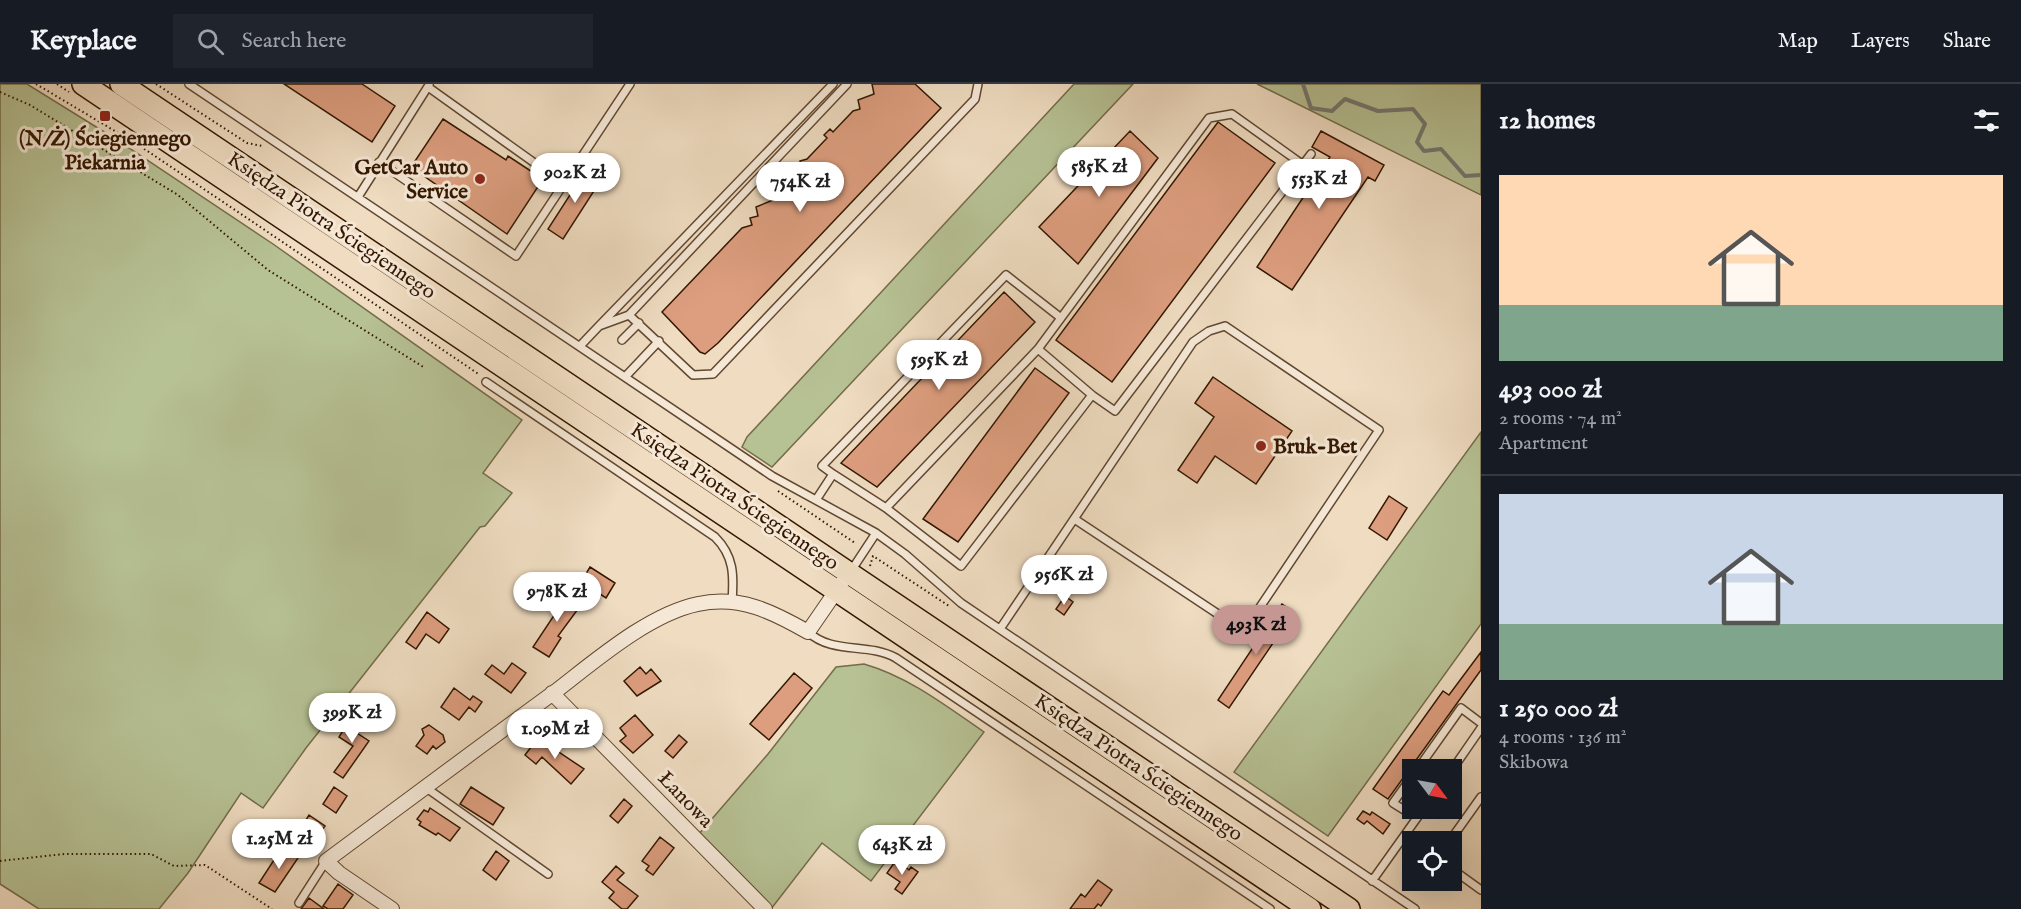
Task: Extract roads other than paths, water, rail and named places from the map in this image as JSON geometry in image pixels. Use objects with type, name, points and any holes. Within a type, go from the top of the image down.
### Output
[{"type":"main road","name":"Księdza Piotra Ściegiennego","points":[[82,84],[1310,909]]},
{"type":"main road","name":"Księdza Piotra Ściegiennego","points":[[121,84],[1349,909]]},
{"type":"street","points":[[392,909],[339,873],[326,861],[616,644],[668,614],[696,604],[732,602],[767,609],[808,632],[849,573]]},
{"type":"street","name":"Łanowa","points":[[552,693],[765,909]]},
{"type":"lane","points":[[189,84],[772,476],[876,533],[906,554],[960,603],[1415,909]]},
{"type":"lane","points":[[379,162],[516,256],[630,84]]},
{"type":"lane","points":[[580,346],[833,84]]},
{"type":"lane","points":[[599,326],[629,315],[848,84]]},
{"type":"lane","points":[[629,315],[693,375],[713,374],[975,99],[978,84]]},
{"type":"lane","points":[[358,197],[429,86],[564,184]]},
{"type":"lane","points":[[886,508],[1038,349],[1209,118],[1232,114],[1302,164]]},
{"type":"lane","points":[[1038,349],[1092,395],[1116,411],[1311,154]]},
{"type":"lane","points":[[1061,318],[1006,275],[822,466],[886,508],[961,566],[1092,395]]},
{"type":"lane","points":[[622,340],[639,323]]},
{"type":"lane","points":[[1000,629],[1076,520],[1193,342],[1209,331],[1225,327],[1379,430],[1248,625],[1236,626],[1076,520]]},
{"type":"lane","points":[[626,377],[659,341]]},
{"type":"lane","points":[[486,382],[715,537],[725,548],[734,571],[732,602]]},
{"type":"lane","points":[[816,500],[833,474]]},
{"type":"lane","points":[[849,573],[876,533]]},
{"type":"lane","points":[[808,632],[816,639],[833,646],[867,647],[882,650],[896,658],[1270,909]]},
{"type":"lane","points":[[1425,759],[1461,708],[1481,723]]},
{"type":"lane","points":[[1460,759],[1481,728]]},
{"type":"lane","points":[[424,787],[548,874]]},
{"type":"lane","points":[[1402,790],[1393,803],[1402,809]]},
{"type":"lane","points":[[1457,831],[1481,797]]},
{"type":"lane","points":[[1372,881],[1416,819]]},
{"type":"lane","points":[[299,903],[326,861]]},
{"type":"lane","points":[[1462,876],[1481,890]]},
{"type":"waterway","points":[[1303,84],[1311,108],[1332,111],[1345,99],[1378,111],[1413,109],[1425,124],[1417,142],[1424,151],[1441,149],[1465,176],[1481,175]]},
{"type":"place","name":"(N/Ż) Ściegiennego Piekarnia","points":[[105,116]]},
{"type":"place","name":"GetCar Auto Service","points":[[480,179]]},
{"type":"place","name":"Bruk-Bet","points":[[1261,446]]}]
